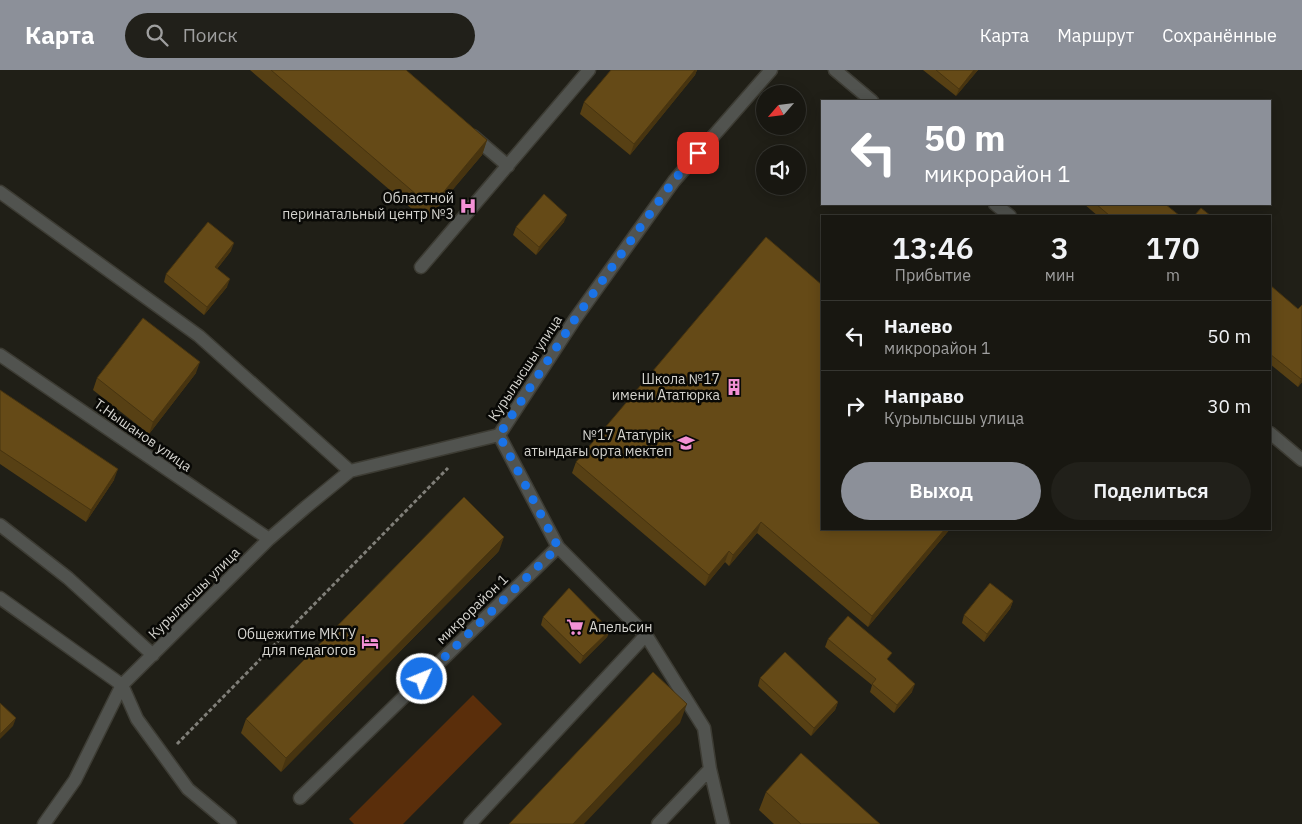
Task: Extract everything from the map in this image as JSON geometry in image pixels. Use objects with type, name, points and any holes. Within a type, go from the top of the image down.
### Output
[{"type":"street","points":[[421,267],[589,70]]},
{"type":"street","name":"Курылысшы улица","points":[[44,824],[74,780],[122,685],[269,540],[350,471],[499,435],[575,319],[674,180],[771,70]]},
{"type":"street","points":[[835,70],[871,100]]},
{"type":"street","points":[[463,127],[508,166]]},
{"type":"street","points":[[0,192],[199,336],[350,471]]},
{"type":"street","points":[[996,205],[1009,215]]},
{"type":"street","name":"Т.Нышанов улица","points":[[0,355],[269,540]]},
{"type":"street","points":[[1271,434],[1302,460]]},
{"type":"street","points":[[499,435],[558,547],[646,635],[704,728],[710,769],[722,824]]},
{"type":"street","points":[[0,525],[68,578],[153,654]]},
{"type":"street","name":"микрорайон 1","points":[[300,798],[558,547]]},
{"type":"street","points":[[0,598],[122,685],[137,718],[188,789],[230,824]]},
{"type":"street","points":[[470,824],[646,635]]},
{"type":"street","points":[[658,824],[710,769]]},
{"type":"path","points":[[164,756],[475,441]]},
{"type":"shaded area","points":[[473,695],[502,724],[403,824],[354,824],[349,819]]},
{"type":"building","name":"Областной перинатальный центр №3","points":[[271,70],[406,70],[487,140],[431,207]]},
{"type":"building","points":[[611,70],[695,70],[634,144],[584,102]]},
{"type":"building","points":[[936,70],[974,70],[959,89]]},
{"type":"building","points":[[544,194],[567,215],[539,247],[516,227]]},
{"type":"building","points":[[1097,205],[1166,205],[1179,215],[1109,215]]},
{"type":"building","points":[[1201,208],[1210,215],[1195,215]]},
{"type":"building","points":[[208,222],[234,243],[215,267],[230,279],[207,307],[166,274]]},
{"type":"building","name":"Школа №17 имени Ататюрка","points":[[766,237],[821,284],[821,530],[944,530],[872,616],[761,522],[733,555],[729,551],[709,575],[576,462]]},
{"type":"building","points":[[1271,286],[1298,309],[1302,305],[1301,379],[1271,355]]},
{"type":"building","points":[[143,318],[200,362],[153,422],[97,378]]},
{"type":"building","points":[[0,390],[118,469],[91,510],[0,450]]},
{"type":"building","name":"Общежитие МКТУ для педагогов","points":[[464,497],[504,537],[286,758],[246,719]]},
{"type":"building","points":[[990,583],[1013,601],[987,634],[964,615]]},
{"type":"building","points":[[569,588],[610,630],[583,656],[543,617]]},
{"type":"building","points":[[848,616],[892,653],[887,659],[915,684],[897,705],[872,684],[876,679],[828,639]]},
{"type":"building","points":[[785,652],[838,702],[814,728],[760,678]]},
{"type":"building","points":[[653,672],[687,704],[573,824],[509,824]]},
{"type":"building","points":[[0,703],[16,718],[0,734]]},
{"type":"building","points":[[801,753],[880,824],[801,824],[766,792]]},
{"type":"place","name":"Областной перинатальный центр №3","points":[[468,206]]},
{"type":"place","name":"Школа №17 имени Ататюрка","points":[[734,387]]},
{"type":"place","name":"№17 Ататүрік атындағы орта мектеп","points":[[686,443]]},
{"type":"place","name":"Апельсин","points":[[575,627]]},
{"type":"place","name":"Общежитие МКТУ для педагогов","points":[[370,642]]},
{"type":"route","points":[[422,679],[558,547],[499,435],[575,319],[674,180],[698,153]]}]
